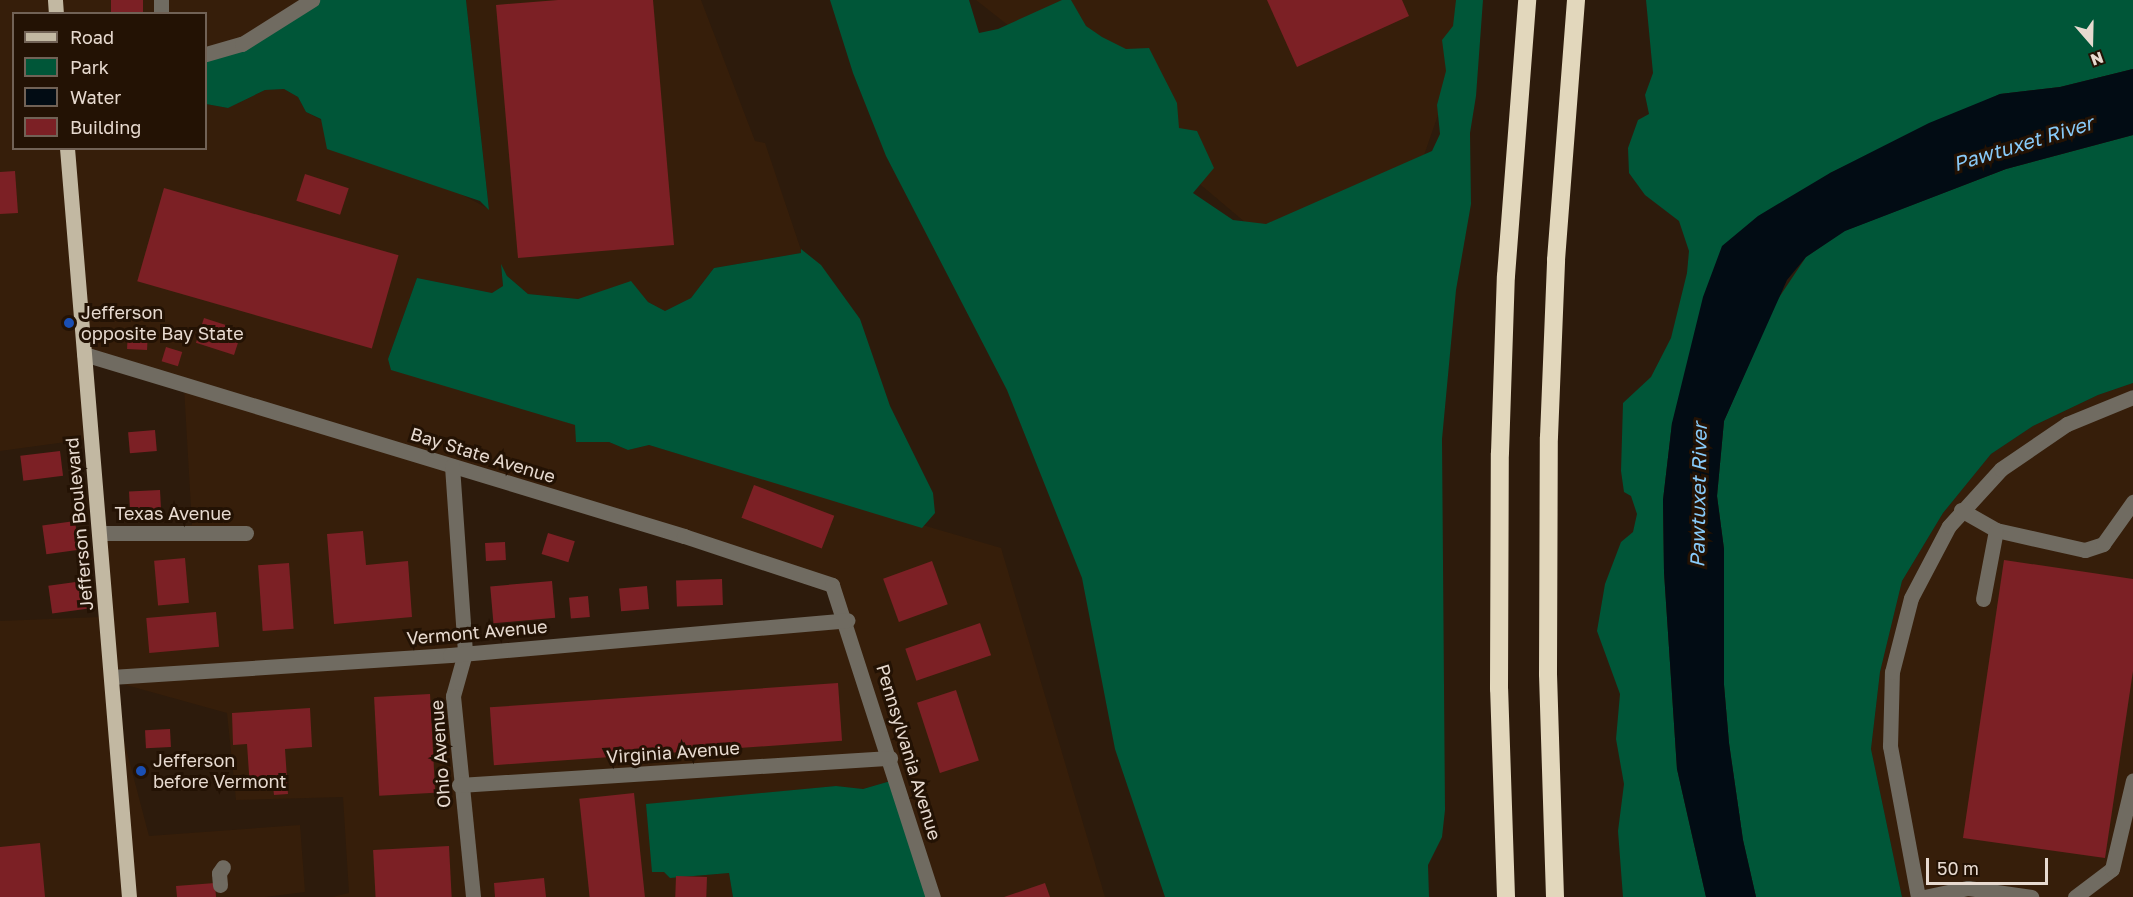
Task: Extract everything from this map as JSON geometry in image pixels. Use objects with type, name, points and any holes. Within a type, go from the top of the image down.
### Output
[{"type":"highway","points":[[1506,897],[1499,689],[1500,453],[1507,256],[1527,0]]},
{"type":"highway","points":[[1555,897],[1548,674],[1549,437],[1557,250],[1576,0]]},
{"type":"main road","name":"Jefferson Boulevard","points":[[67,150],[129,897]]},
{"type":"street","points":[[207,54],[242,44],[312,0]]},
{"type":"street","name":"Bay State Avenue","points":[[84,354],[820,579],[835,589],[847,620]]},
{"type":"street","points":[[1918,897],[1890,746],[1892,672],[1911,598],[1928,561],[1961,510],[2032,445],[2105,406],[2132,400]]},
{"type":"street","name":"Ohio Avenue","points":[[452,466],[465,653],[453,696],[459,785],[473,897]]},
{"type":"street","points":[[1961,510],[1996,531],[2085,549],[2103,544],[2133,502]]},
{"type":"street","points":[[1983,598],[1996,531]]},
{"type":"street","name":"Texas Avenue","points":[[99,533],[246,533]]},
{"type":"street","name":"Vermont Avenue","points":[[111,678],[465,653],[847,620]]},
{"type":"street","name":"Pennsylvania Avenue","points":[[847,620],[933,897]]},
{"type":"street","name":"Virginia Avenue","points":[[459,785],[890,758]]},
{"type":"street","points":[[2075,897],[2112,869],[2133,780]]},
{"type":"street","points":[[220,885],[219,873],[223,867]]},
{"type":"street","points":[[1924,897],[1968,888],[2031,897]]},
{"type":"shaded area","points":[[0,0],[319,0],[207,56],[207,12],[12,12],[12,150],[207,150],[207,104],[228,108],[265,90],[284,89],[298,97],[306,112],[489,209],[466,0],[701,0],[755,141],[765,143],[802,253],[714,268],[691,298],[665,311],[648,302],[631,282],[578,299],[528,294],[507,276],[501,266],[503,286],[492,293],[417,278],[388,359],[575,425],[577,442],[609,442],[628,450],[649,445],[1001,548],[1105,897],[932,897],[894,780],[863,789],[836,786],[646,805],[664,872],[670,878],[729,873],[733,897],[332,897],[349,893],[343,797],[236,800],[227,713],[108,680],[149,836],[300,825],[305,892],[265,897],[0,897],[0,621],[100,617],[95,535],[192,525],[184,387],[87,359],[88,439],[0,451]],"holes":[[[459,470],[833,588],[836,621],[466,647]]]},
{"type":"shaded area","points":[[976,0],[1469,0],[1464,40],[1422,161],[1259,234],[1061,67]]},
{"type":"shaded area","points":[[2133,383],[2133,897],[1902,897],[1871,749],[1880,672],[1902,581],[1943,513],[1991,454],[2033,426],[2098,395]]},
{"type":"green space","points":[[319,0],[466,0],[489,210],[480,201],[327,149],[321,119],[306,112],[298,97],[284,89],[265,90],[228,108],[207,104],[207,56]]},
{"type":"green space","points":[[830,0],[969,0],[979,33],[998,29],[1062,0],[1071,0],[1086,26],[1102,37],[1126,49],[1149,48],[1177,103],[1179,128],[1197,131],[1214,168],[1193,193],[1233,220],[1266,224],[1432,151],[1440,134],[1437,105],[1446,71],[1442,40],[1453,26],[1456,0],[1483,0],[1476,96],[1470,133],[1471,204],[1456,290],[1442,439],[1445,810],[1442,837],[1428,865],[1429,897],[1165,897],[1115,749],[1082,578],[1007,390],[886,156],[853,73]]},
{"type":"green space","points":[[1646,0],[2133,0],[2133,69],[2060,87],[2000,94],[1830,173],[1672,423],[1663,500],[1664,572],[1677,769],[1706,897],[1623,897],[1618,831],[1624,784],[1616,739],[1620,694],[1597,631],[1605,584],[1621,542],[1633,532],[1637,514],[1631,496],[1624,492],[1621,471],[1623,403],[1651,377],[1671,338],[1687,273],[1689,251],[1679,221],[1645,195],[1629,173],[1628,148],[1638,120],[1649,114],[1645,95],[1653,73]]},
{"type":"green space","points":[[2133,135],[2133,383],[2098,395],[2033,426],[1991,454],[1943,513],[1902,581],[1880,672],[1871,749],[1902,897],[1756,897],[1743,840],[1729,743],[1724,685],[1724,549],[1717,496],[1724,421],[1776,302],[1806,257],[1844,231],[2006,169]]},
{"type":"green space","points":[[801,249],[821,265],[860,319],[890,406],[933,493],[935,513],[922,528],[649,445],[628,450],[609,442],[576,442],[575,425],[391,370],[388,359],[417,278],[492,293],[503,286],[501,264],[507,276],[528,294],[578,299],[631,281],[648,302],[665,311],[691,298],[714,268],[801,253]]},
{"type":"green space","points":[[894,780],[932,897],[733,897],[729,873],[670,878],[664,872],[652,872],[646,804],[836,786],[863,789]]},
{"type":"water","name":"Pawtuxet River","points":[[2133,69],[2133,135],[2006,169],[1845,231],[1806,257],[1787,280],[1724,421],[1717,496],[1724,549],[1724,685],[1729,743],[1743,840],[1756,897],[1706,897],[1677,769],[1664,572],[1663,500],[1672,423],[1703,297],[1722,246],[1758,216],[1830,173],[1929,123],[2000,94],[2060,87]]},
{"type":"building","points":[[111,0],[143,0],[143,12],[111,12]]},
{"type":"building","points":[[558,0],[653,0],[674,245],[518,258],[496,5]]},
{"type":"building","points":[[1267,0],[1402,0],[1409,16],[1297,67]]},
{"type":"building","points":[[15,171],[18,213],[0,214],[0,172]]},
{"type":"building","points":[[305,174],[349,188],[340,215],[296,201]]},
{"type":"building","points":[[164,188],[399,255],[372,348],[137,281]]},
{"type":"building","points":[[204,318],[242,330],[234,355],[196,343]]},
{"type":"building","points":[[128,331],[148,332],[147,350],[127,349]]},
{"type":"building","points":[[166,347],[182,352],[178,366],[162,361]]},
{"type":"building","points":[[155,430],[157,451],[130,453],[128,432]]},
{"type":"building","points":[[60,451],[63,476],[23,481],[20,456]]},
{"type":"building","points":[[754,485],[834,516],[822,548],[741,518]]},
{"type":"building","points":[[160,490],[161,510],[130,512],[129,492]]},
{"type":"building","points":[[75,521],[79,550],[46,554],[42,526]]},
{"type":"building","points":[[363,531],[366,565],[408,561],[412,617],[334,624],[327,534]]},
{"type":"building","points":[[548,533],[575,541],[568,562],[542,554]]},
{"type":"building","points":[[505,542],[506,560],[486,561],[485,543]]},
{"type":"building","points":[[185,558],[189,603],[158,606],[154,561]]},
{"type":"building","points":[[2004,560],[2133,579],[2133,671],[2105,858],[1963,838]]},
{"type":"building","points":[[932,561],[948,604],[899,622],[883,579]]},
{"type":"building","points":[[289,563],[294,629],[263,631],[258,565]]},
{"type":"building","points":[[722,579],[723,605],[677,607],[676,581]]},
{"type":"building","points":[[83,581],[87,609],[52,614],[48,586]]},
{"type":"building","points":[[552,581],[555,618],[493,623],[490,586]]},
{"type":"building","points":[[647,586],[649,609],[621,611],[619,588]]},
{"type":"building","points":[[588,596],[590,617],[571,619],[569,598]]},
{"type":"building","points":[[216,612],[219,647],[149,653],[146,618]]},
{"type":"building","points":[[980,623],[991,655],[916,681],[905,649]]},
{"type":"building","points":[[838,683],[842,741],[494,765],[490,707]]},
{"type":"building","points":[[956,690],[979,760],[940,773],[917,703]]},
{"type":"building","points":[[430,694],[435,793],[379,796],[374,697]]},
{"type":"building","points":[[310,708],[312,747],[285,749],[288,794],[274,795],[273,786],[250,788],[247,744],[233,745],[232,713]]},
{"type":"building","points":[[170,729],[171,747],[146,748],[145,730]]},
{"type":"building","points":[[634,793],[645,897],[590,897],[579,799]]},
{"type":"building","points":[[40,843],[45,897],[0,897],[0,847]]},
{"type":"building","points":[[449,846],[452,897],[376,897],[373,850]]},
{"type":"building","points":[[676,876],[707,877],[706,897],[675,897]]},
{"type":"building","points":[[544,878],[546,897],[495,897],[494,883]]},
{"type":"building","points":[[215,883],[216,897],[177,897],[176,886]]},
{"type":"building","points":[[1045,883],[1050,897],[1004,897]]},
{"type":"place","name":"Jefferson opposite Bay State","points":[[69,323]]},
{"type":"place","name":"Jefferson before Vermont","points":[[141,771]]}]
